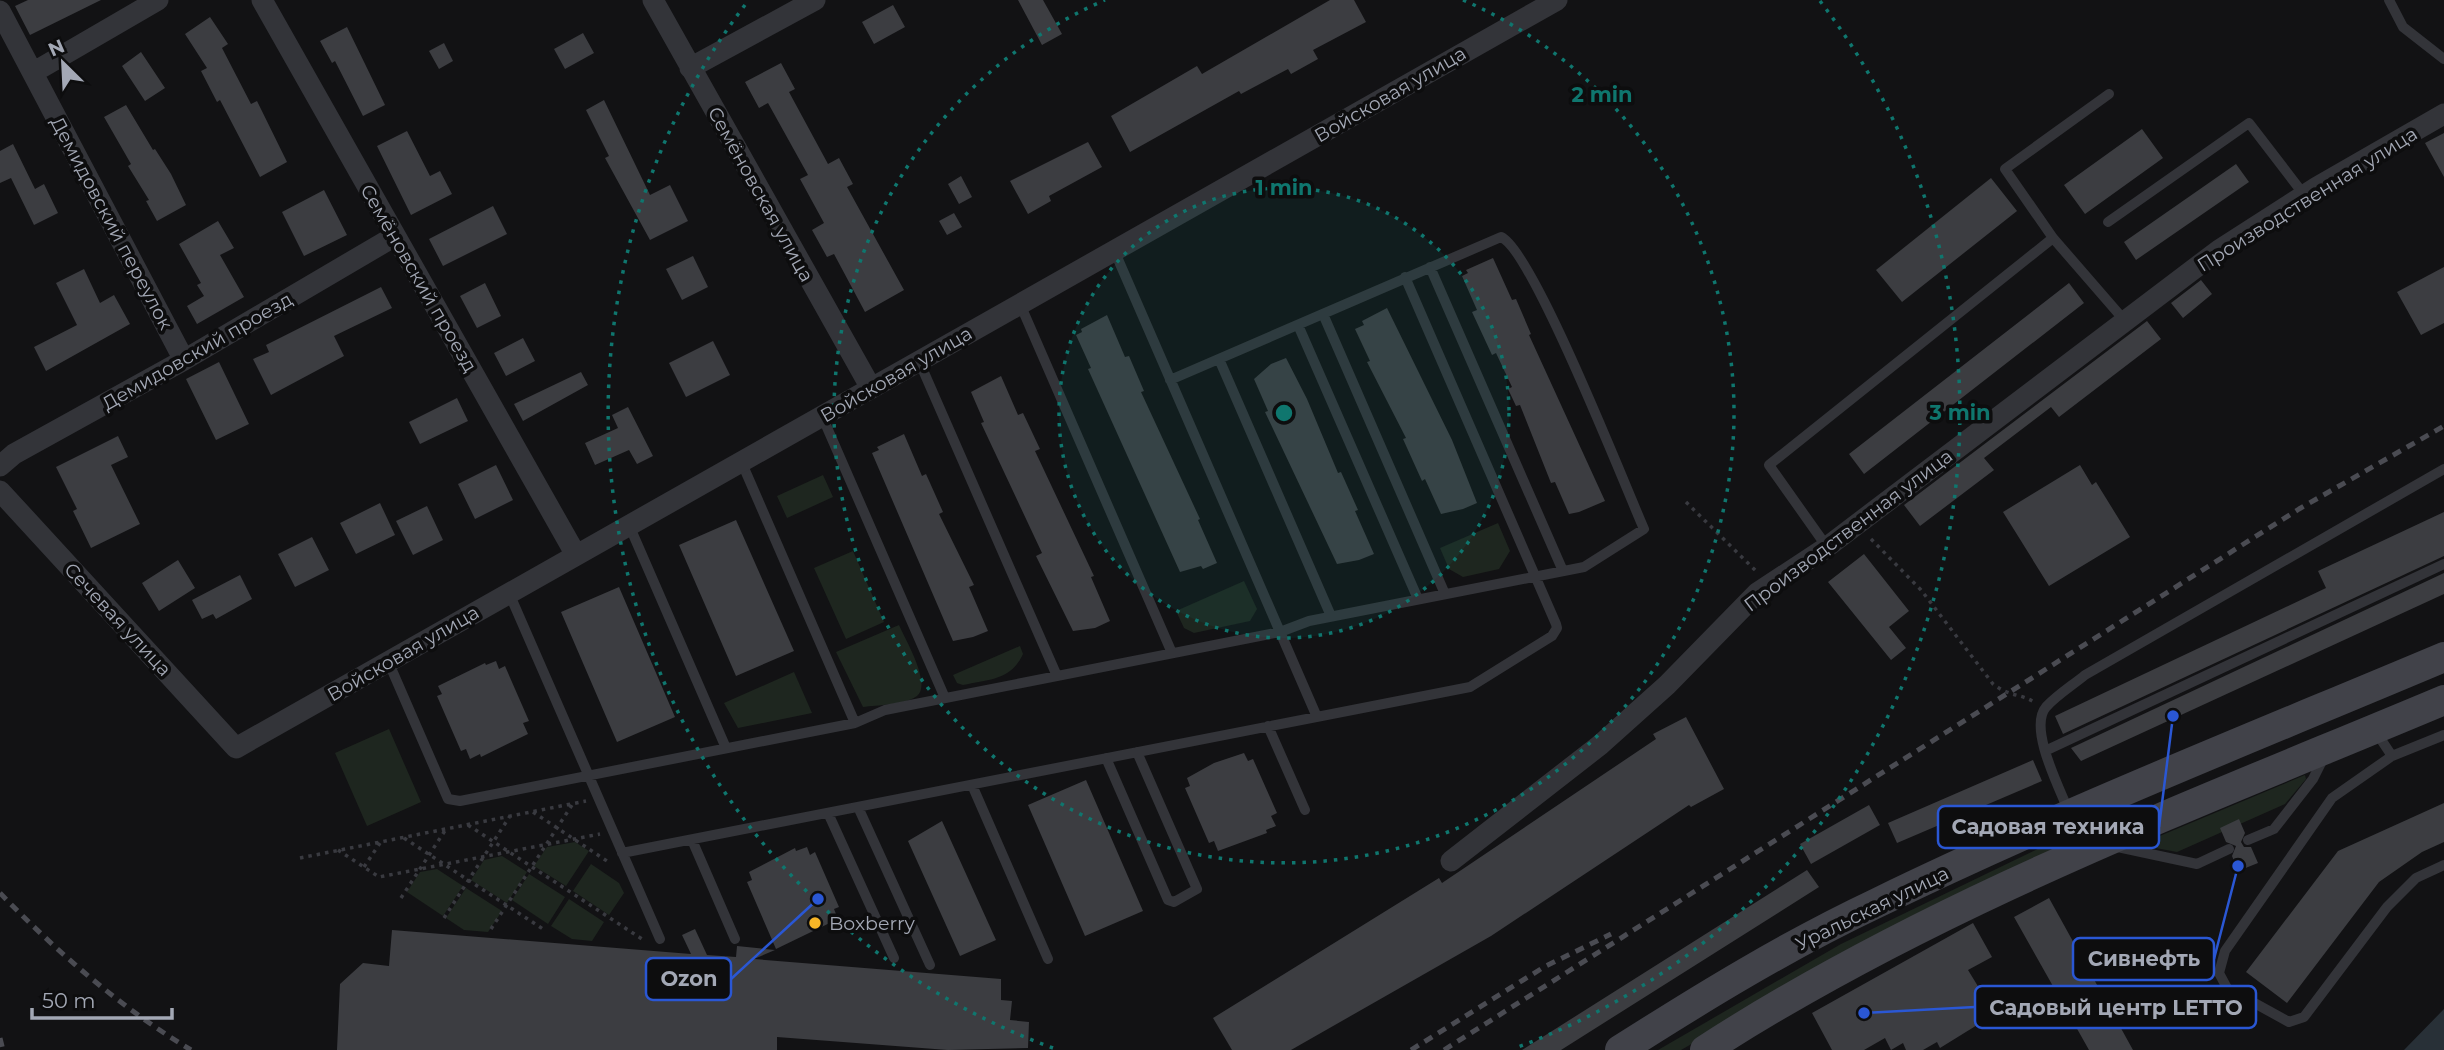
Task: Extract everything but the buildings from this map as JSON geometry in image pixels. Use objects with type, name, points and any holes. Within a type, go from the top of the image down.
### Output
[{"type":"main road","name":"Уральская улица","points":[[1620,1050],[1792,947],[1876,903],[2070,815],[2444,657]]},
{"type":"main road","name":"Уральская улица","points":[[1709,1049],[1879,949],[2095,848],[2444,701]]},
{"type":"street","points":[[33,72],[158,0]]},
{"type":"street","name":"Семёновский проезд","points":[[262,0],[576,555]]},
{"type":"street","name":"Семёновская улица","points":[[653,0],[871,388]]},
{"type":"street","points":[[690,68],[815,0]]},
{"type":"street","name":"Войсковая улица","points":[[236,748],[1020,304],[1529,7],[1557,0]]},
{"type":"street","name":"Демидовский переулок","points":[[0,11],[184,360]]},
{"type":"street","name":"Производственная улица","points":[[1451,861],[1600,746],[1667,685],[1757,593],[1827,547],[2218,250],[2305,195],[2444,114]]},
{"type":"street","name":"Демидовский проезд","points":[[0,466],[14,454],[184,360],[395,236]]},
{"type":"street","name":"Сечевая улица","points":[[0,491],[236,748]]},
{"type":"street","points":[[2070,815],[2095,848]]},
{"type":"lane","points":[[2389,0],[2403,27],[2444,59]]},
{"type":"lane","points":[[2109,94],[2005,169],[2053,238],[2124,321]]},
{"type":"lane","points":[[2108,222],[2249,123],[2305,195]]},
{"type":"lane","points":[[1827,547],[1769,465],[2053,238]]},
{"type":"lane","points":[[388,661],[448,799],[460,801],[855,723],[885,710],[1280,632],[1331,617],[1591,565],[1644,529],[1542,296],[1506,239],[1495,239],[1170,380]]},
{"type":"lane","points":[[1114,250],[1317,717]]},
{"type":"lane","points":[[1430,267],[1563,571]]},
{"type":"lane","points":[[622,853],[1470,687],[1484,681],[1556,632],[1556,624],[1405,278]]},
{"type":"lane","points":[[1020,304],[1172,653]]},
{"type":"lane","points":[[1322,314],[1445,594]]},
{"type":"lane","points":[[1298,324],[1418,599]]},
{"type":"lane","points":[[1219,359],[1331,617]]},
{"type":"lane","points":[[919,360],[1057,676]]},
{"type":"lane","points":[[822,416],[945,698]]},
{"type":"lane","points":[[741,461],[855,723]]},
{"type":"lane","points":[[2070,815],[2045,751],[2040,725],[2044,709],[2085,675],[2444,469]]},
{"type":"lane","points":[[628,525],[726,748]]},
{"type":"lane","points":[[2045,751],[2444,564]]},
{"type":"lane","points":[[509,593],[660,939]]},
{"type":"lane","points":[[1268,726],[1305,810]]},
{"type":"lane","points":[[2375,729],[2392,756]]},
{"type":"lane","points":[[2444,735],[2392,756],[2328,802],[2225,951],[2219,973],[2227,988],[2289,1022],[2297,1021],[2304,1017],[2387,907],[2416,878],[2444,865]]},
{"type":"lane","points":[[2248,840],[2274,829],[2313,779],[2328,749]]},
{"type":"lane","points":[[1107,758],[1168,900],[1174,902],[1197,889],[1138,752]]},
{"type":"lane","points":[[972,785],[1048,959]]},
{"type":"lane","points":[[858,807],[930,965]]},
{"type":"lane","points":[[828,813],[894,958]]},
{"type":"lane","points":[[692,840],[735,939]]},
{"type":"lane","points":[[2095,848],[2196,864],[2229,849]]},
{"type":"path","points":[[1686,502],[1770,585]]},
{"type":"path","points":[[1866,539],[1873,539],[1921,590],[1993,684],[2005,695],[2027,698],[2044,709]]},
{"type":"path","points":[[300,858],[599,799]]},
{"type":"path","points":[[491,929],[573,804]]},
{"type":"path","points":[[533,812],[615,866]]},
{"type":"path","points":[[443,918],[510,816]]},
{"type":"path","points":[[468,825],[649,943],[660,939]]},
{"type":"path","points":[[401,898],[446,829]]},
{"type":"path","points":[[338,850],[379,877],[613,831]]},
{"type":"path","points":[[402,837],[545,931]]},
{"type":"path","points":[[364,867],[381,842]]},
{"type":"shaded area","points":[[823,475],[833,497],[787,518],[777,496]]},
{"type":"shaded area","points":[[1498,523],[1510,551],[1499,569],[1463,577],[1449,569],[1440,548]]},
{"type":"shaded area","points":[[853,551],[884,622],[846,639],[814,568]]},
{"type":"shaded area","points":[[1244,581],[1257,609],[1250,621],[1194,633],[1184,628],[1176,611]]},
{"type":"shaded area","points":[[899,625],[919,672],[921,690],[912,699],[863,707],[836,652]]},
{"type":"shaded area","points":[[1020,646],[1023,654],[1006,674],[963,685],[957,683],[953,675]]},
{"type":"shaded area","points":[[794,672],[812,713],[738,728],[724,703]]},
{"type":"shaded area","points":[[389,729],[421,802],[367,826],[335,753]]},
{"type":"shaded area","points":[[2305,775],[2306,779],[2285,804],[2177,852],[2145,846],[2143,843]]},
{"type":"shaded area","points":[[2073,832],[2077,842],[1820,971],[1681,1050],[1658,1050],[1841,944]]},
{"type":"shaded area","points":[[575,842],[589,851],[566,886],[534,866],[547,847]]},
{"type":"shaded area","points":[[502,856],[527,872],[507,903],[471,880],[484,860]]},
{"type":"shaded area","points":[[591,864],[619,883],[624,893],[609,915],[573,891]]},
{"type":"shaded area","points":[[437,869],[463,886],[443,916],[407,892],[420,872]]},
{"type":"shaded area","points":[[529,874],[565,897],[548,924],[512,900]]},
{"type":"shaded area","points":[[466,888],[502,911],[488,932],[464,930],[446,918]]},
{"type":"shaded area","points":[[569,899],[604,922],[592,941],[572,939],[551,926]]},
{"type":"shaded area","points":[[2444,1009],[2444,1050],[2404,1050]]},
{"type":"railway","points":[[1444,1050],[2299,509],[2444,426]]},
{"type":"railway","points":[[0,893],[44,937],[91,978],[140,1016],[191,1050]]},
{"type":"railway","points":[[1411,1050],[1544,967],[1611,934]]},
{"type":"railway","points":[[0,1038],[3,1050]]},
{"type":"place","name":"Садовая техника","points":[[2173,716]]},
{"type":"place","name":"Сивнефть","points":[[2238,866]]},
{"type":"place","name":"Ozon","points":[[818,899]]},
{"type":"place","name":"Boxberry","points":[[815,923]]},
{"type":"place","name":"Садовый центр LETTO","points":[[1864,1013]]}]
